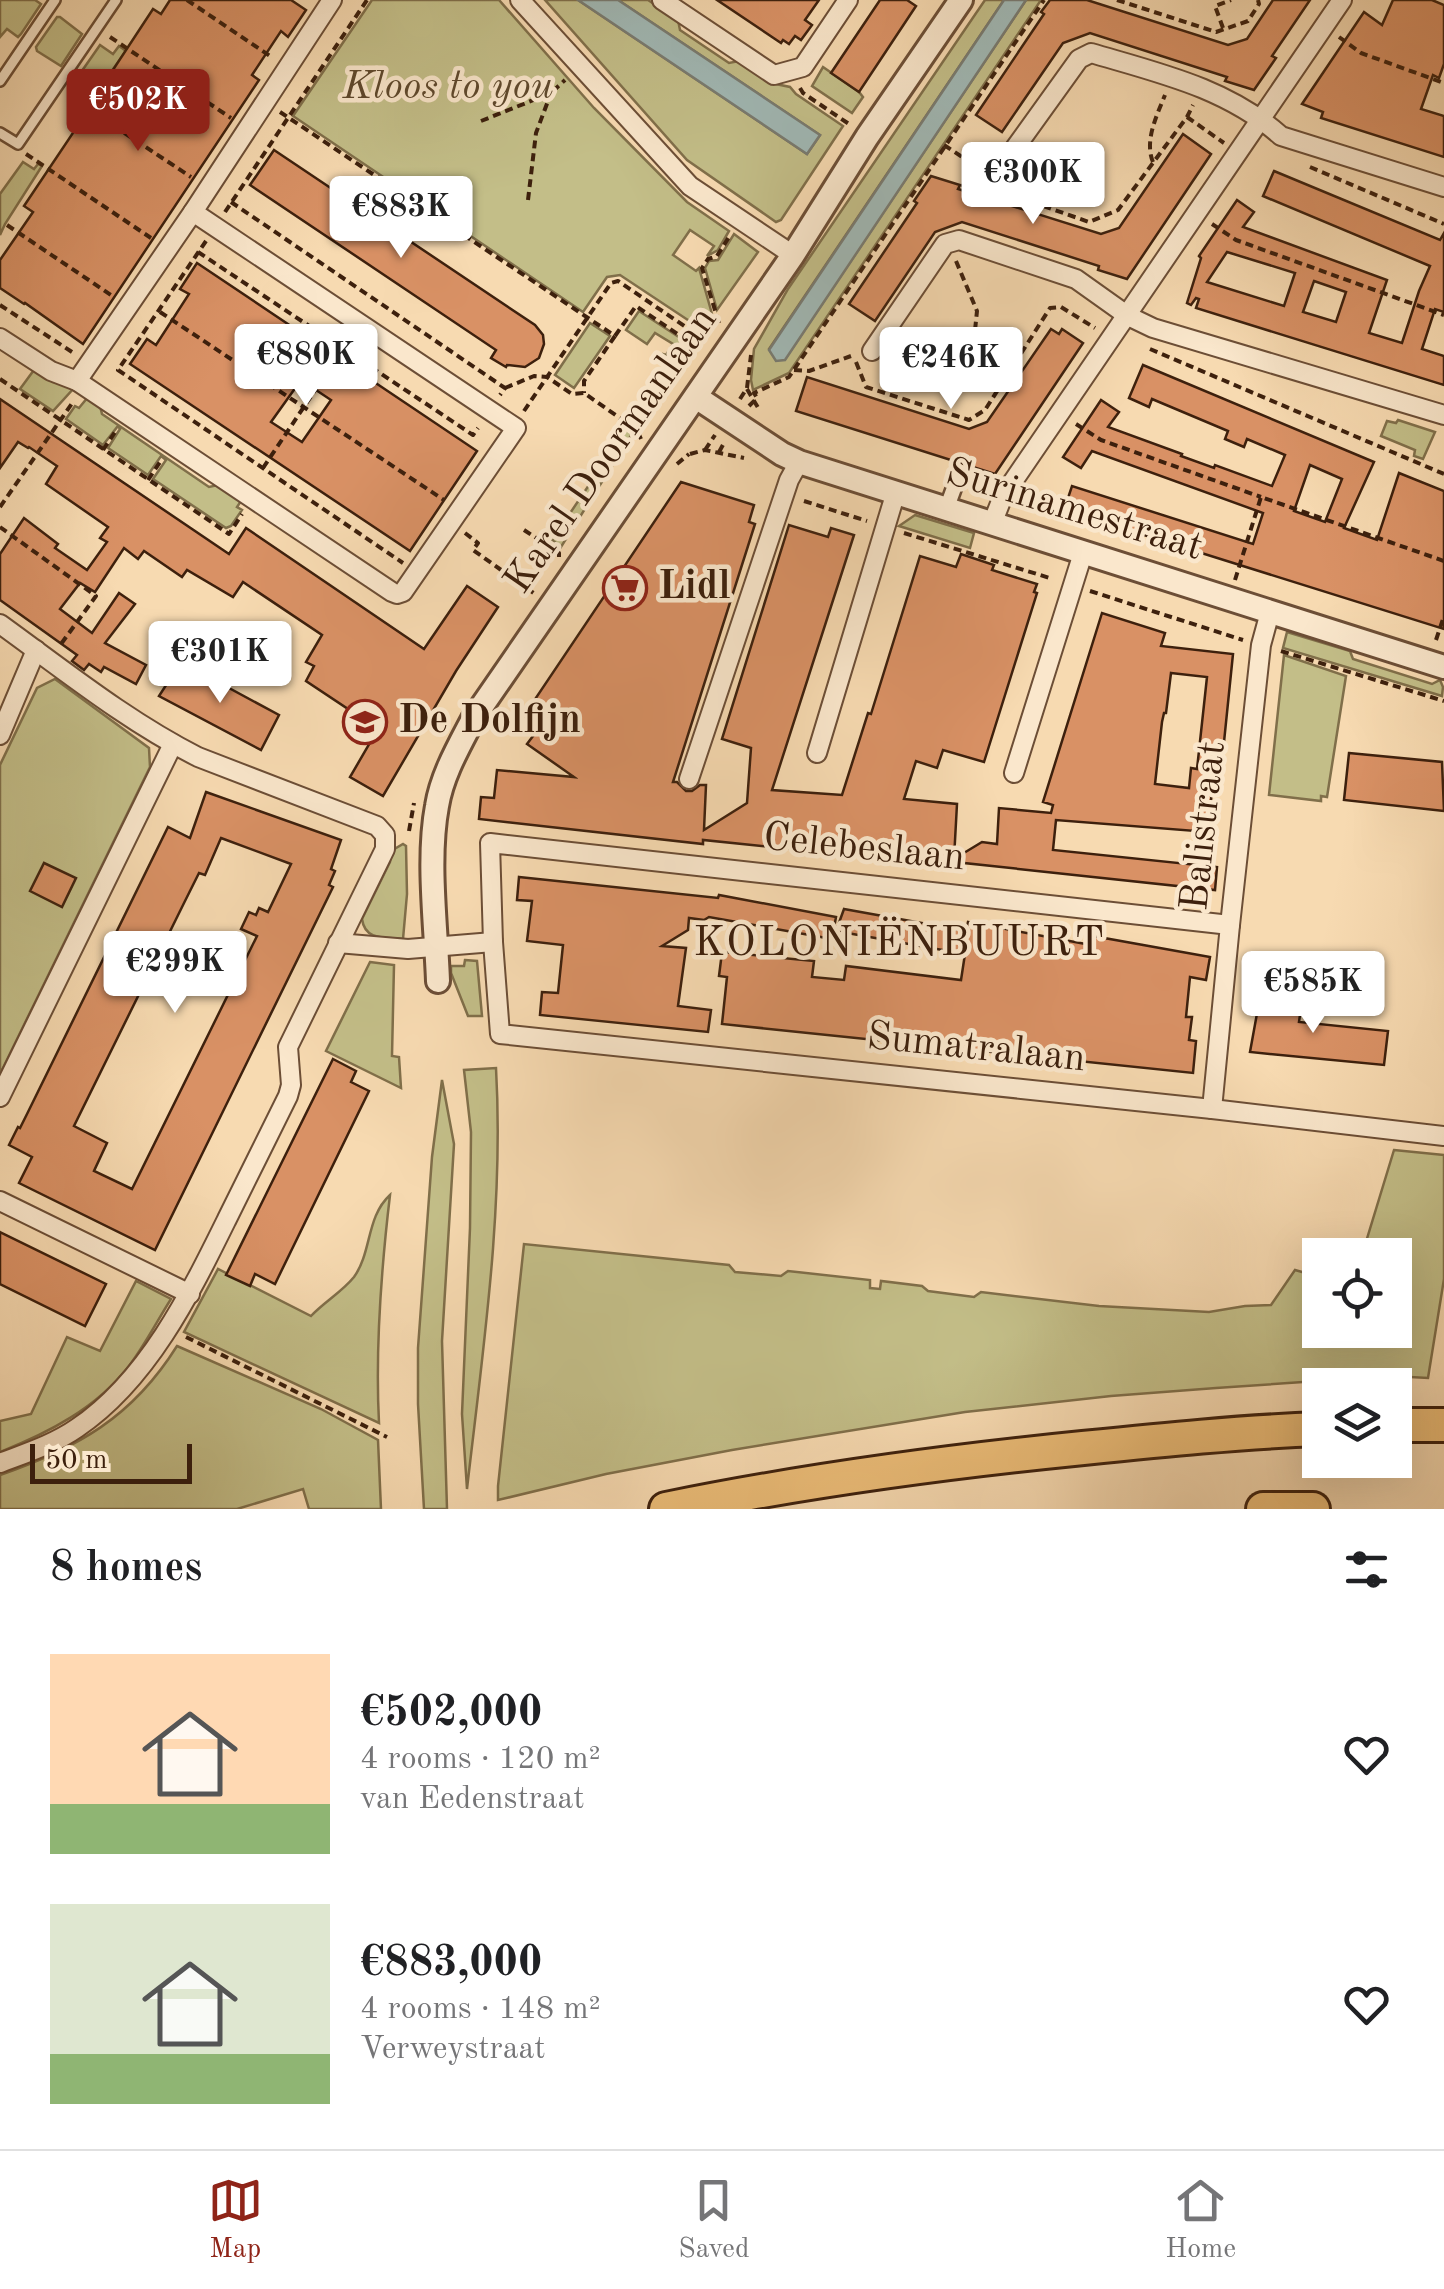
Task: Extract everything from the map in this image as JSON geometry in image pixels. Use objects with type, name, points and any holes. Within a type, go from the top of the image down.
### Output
[{"type":"highway","points":[[1412,1425],[1444,1425]]},
{"type":"highway","points":[[666,1509],[845,1477],[996,1457],[1302,1429]]},
{"type":"highway","points":[[1263,1509],[1313,1509]]},
{"type":"street","points":[[81,384],[89,364],[332,0]]},
{"type":"street","points":[[520,0],[690,186],[793,255]]},
{"type":"street","points":[[662,0],[774,75],[802,67],[848,0]]},
{"type":"street","name":"Karel Doormanlaan","points":[[438,981],[433,838],[437,805],[473,718],[793,255],[961,0]]},
{"type":"street","points":[[992,524],[1003,496],[1342,0]]},
{"type":"street","points":[[1015,148],[1079,59],[1091,53],[1222,95],[1261,118],[1281,136],[1444,187]]},
{"type":"street","points":[[0,338],[51,371],[81,384],[392,592],[403,592],[516,428],[193,212]]},
{"type":"street","points":[[872,352],[945,244],[959,240],[1076,279],[1128,316],[1153,328],[1444,415]]},
{"type":"street","name":"Surinamestraat","points":[[696,397],[799,462],[1437,665]]},
{"type":"street","points":[[689,779],[788,480],[799,462]]},
{"type":"street","points":[[946,510],[958,477]]},
{"type":"street","points":[[817,754],[895,494]]},
{"type":"street","points":[[1014,773],[1083,553]]},
{"type":"street","name":"Balistraat","points":[[1212,1108],[1260,645],[1270,612]]},
{"type":"street","points":[[0,624],[97,696],[173,744],[376,826],[385,835],[385,849],[288,1047],[288,1096],[190,1294],[146,1361],[102,1409],[75,1430],[0,1463]]},
{"type":"street","points":[[0,735],[43,655]]},
{"type":"street","points":[[0,1097],[173,744]]},
{"type":"street","name":"Celebeslaan","points":[[492,942],[490,843],[1230,925]]},
{"type":"street","points":[[338,943],[408,949],[492,942]]},
{"type":"street","name":"Sumatralaan","points":[[492,942],[500,1034],[1444,1136]]},
{"type":"street","points":[[0,1201],[190,1294]]},
{"type":"lane","points":[[0,81],[54,0]]},
{"type":"lane","points":[[0,132],[18,144],[116,0]]},
{"type":"path","points":[[187,0],[276,60]]},
{"type":"path","points":[[367,0],[118,370],[416,572]]},
{"type":"path","points":[[719,452],[756,398],[754,392],[789,377],[1044,0]]},
{"type":"path","points":[[1118,0],[1216,32],[1248,20],[1258,0]]},
{"type":"path","points":[[1224,30],[1215,6],[1231,0]]},
{"type":"path","points":[[1324,26],[1361,53],[1444,83]]},
{"type":"path","points":[[97,28],[235,121]]},
{"type":"path","points":[[482,121],[551,93],[580,67]]},
{"type":"path","points":[[791,72],[803,92],[868,138]]},
{"type":"path","points":[[1153,162],[1148,151],[1171,77]]},
{"type":"path","points":[[56,88],[196,180]]},
{"type":"path","points":[[944,146],[1029,200],[1089,222],[1118,210],[1187,117],[1201,88]]},
{"type":"path","points":[[528,200],[536,132],[551,93]]},
{"type":"path","points":[[265,102],[616,336]]},
{"type":"path","points":[[1187,117],[1238,153]]},
{"type":"path","points":[[18,144],[23,152],[167,249]]},
{"type":"path","points":[[1300,163],[1444,224]]},
{"type":"path","points":[[962,187],[976,166]]},
{"type":"path","points":[[1197,214],[1236,240],[1444,314]]},
{"type":"path","points":[[719,323],[702,268],[708,258],[717,256],[740,221]]},
{"type":"path","points":[[7,225],[116,298]]},
{"type":"path","points":[[950,242],[977,311],[971,369],[1003,381]]},
{"type":"path","points":[[516,428],[611,283],[618,282],[706,340]]},
{"type":"path","points":[[263,468],[376,300]]},
{"type":"path","points":[[0,305],[89,364]]},
{"type":"path","points":[[584,393],[584,381],[636,306],[694,345]]},
{"type":"path","points":[[794,370],[809,372],[853,355],[866,387],[969,420],[985,410],[1050,308],[1061,306],[1127,348],[1133,342],[1444,474]]},
{"type":"path","points":[[158,311],[304,408],[455,517],[478,543],[473,550],[538,597]]},
{"type":"path","points":[[637,430],[700,336]]},
{"type":"path","points":[[505,388],[534,376],[547,377],[572,394],[584,393],[637,430],[641,439]]},
{"type":"path","points":[[0,379],[228,534],[252,498]]},
{"type":"path","points":[[0,507],[61,420],[81,384]]},
{"type":"path","points":[[1061,414],[1101,440],[1444,561]]},
{"type":"path","name":"Karel Doormanlaan","points":[[670,470],[689,454]]},
{"type":"path","points":[[784,494],[1444,700]]},
{"type":"path","points":[[1229,599],[1261,498]]},
{"type":"path","points":[[0,527],[96,596],[43,655]]},
{"type":"path","points":[[524,530],[559,553],[559,566]]},
{"type":"path","points":[[1437,665],[1444,616]]},
{"type":"path","points":[[167,1327],[387,1437]]},
{"type":"green space","points":[[0,0],[35,0],[41,4],[18,37],[7,29],[0,37]]},
{"type":"green space","name":"Kloos to you","points":[[372,0],[499,0],[594,108],[687,202],[729,231],[718,250],[707,256],[714,246],[690,230],[673,255],[696,271],[699,268],[712,314],[703,330],[620,275],[607,277],[583,312],[293,116]]},
{"type":"green space","points":[[545,0],[578,0],[807,154],[820,135],[618,0],[648,0],[678,20],[680,30],[729,63],[739,61],[771,83],[790,87],[843,126],[776,222],[687,160]]},
{"type":"green space","points":[[985,0],[1004,0],[769,349],[776,360],[785,359],[1026,0],[1041,0],[789,373],[753,390],[754,349],[788,289]]},
{"type":"green space","points":[[57,17],[82,34],[61,66],[36,47]]},
{"type":"green space","points":[[100,45],[113,54],[119,46],[126,51],[87,106],[80,102],[90,87],[77,78]]},
{"type":"green space","points":[[823,67],[863,97],[852,113],[812,86]]},
{"type":"green space","points":[[23,162],[34,169],[38,164],[42,166],[0,235],[0,194]]},
{"type":"green space","points":[[734,234],[758,252],[717,310],[705,268],[709,261],[718,260]]},
{"type":"green space","points":[[639,311],[691,345],[675,370],[662,357],[673,344],[655,333],[647,344],[626,330]]},
{"type":"green space","points":[[590,323],[610,336],[574,388],[555,375]]},
{"type":"green space","points":[[34,370],[53,382],[63,381],[74,388],[53,411],[20,389]]},
{"type":"green space","points":[[88,397],[100,406],[102,414],[209,487],[218,485],[241,501],[237,507],[242,510],[231,526],[226,528],[153,479],[166,460],[161,456],[148,475],[108,448],[120,429],[118,426],[103,445],[66,419]]},
{"type":"green space","points":[[1398,420],[1435,432],[1423,459],[1414,456],[1415,450],[1381,436],[1387,421]]},
{"type":"green space","points":[[626,430],[632,434],[561,547],[552,540]]},
{"type":"green space","points":[[915,515],[974,533],[970,548],[899,526]]},
{"type":"green space","points":[[1287,632],[1350,651],[1353,659],[1432,684],[1440,680],[1442,696],[1283,648]]},
{"type":"green space","points":[[1284,655],[1346,676],[1327,797],[1321,796],[1321,801],[1269,795]]},
{"type":"green space","points":[[55,679],[149,748],[150,767],[0,1074],[0,765],[37,688]]},
{"type":"green space","points":[[403,844],[407,894],[403,939],[377,936],[367,931],[362,919],[390,862],[391,851]]},
{"type":"green space","points":[[465,960],[477,961],[482,1016],[468,1016],[451,973],[451,966],[464,966]]},
{"type":"green space","points":[[370,962],[394,965],[392,1056],[399,1057],[401,1088],[326,1051]]},
{"type":"green space","points":[[496,1068],[495,1226],[467,1489],[462,1414],[471,1132],[464,1070]]},
{"type":"green space","points":[[442,1080],[454,1144],[442,1341],[447,1509],[424,1509],[418,1348],[432,1157]]},
{"type":"green space","points":[[1394,1150],[1444,1155],[1444,1279],[1428,1378],[1412,1377],[1412,1368],[1302,1368],[1302,1382],[1111,1396],[965,1412],[732,1450],[498,1500],[524,1244],[729,1265],[735,1272],[781,1276],[788,1271],[870,1280],[870,1288],[880,1289],[881,1281],[974,1297],[981,1292],[1099,1306],[1209,1312],[1271,1305],[1295,1270],[1302,1272],[1302,1348],[1412,1348],[1412,1238],[1367,1238]]},
{"type":"green space","points":[[390,1195],[380,1309],[379,1423],[184,1332],[218,1269],[311,1316],[354,1277],[377,1214]]},
{"type":"green space","points":[[136,1281],[171,1299],[129,1366],[87,1407],[0,1452],[0,1421],[31,1414],[67,1337],[100,1351]]},
{"type":"green space","points":[[177,1346],[321,1409],[378,1440],[381,1509],[309,1509],[303,1489],[237,1509],[0,1509],[0,1475],[54,1454],[122,1411],[160,1371]]},
{"type":"water","points":[[578,0],[618,0],[820,135],[807,154]]},
{"type":"water","points":[[1004,0],[1026,0],[785,360],[776,361],[769,350]]},
{"type":"building","points":[[170,0],[291,0],[306,10],[288,37],[281,31],[252,75],[259,80],[83,344],[0,288],[0,260],[33,212],[24,206],[80,120],[153,9],[161,14]]},
{"type":"building","points":[[717,0],[819,0],[805,20],[812,25],[801,40],[795,36],[789,44],[783,40],[781,43]]},
{"type":"building","points":[[880,0],[907,0],[916,6],[859,92],[831,73]]},
{"type":"building","points":[[1050,0],[1087,0],[1228,45],[1247,39],[1273,0],[1310,0],[1254,90],[1225,81],[1227,77],[1090,33],[1063,43],[1002,132],[976,115]]},
{"type":"building","points":[[1393,0],[1432,0],[1444,5],[1444,64],[1439,78],[1433,75],[1421,109],[1444,116],[1444,157],[1321,118],[1323,112],[1302,104],[1364,12],[1382,25]]},
{"type":"building","points":[[1183,134],[1211,154],[1127,279],[1098,270],[1099,266],[962,222],[935,232],[875,321],[849,304],[931,176],[960,185],[958,189],[1101,234],[1119,228]]},
{"type":"building","points":[[274,150],[535,325],[543,335],[539,358],[525,367],[506,367],[491,358],[496,350],[250,185]]},
{"type":"building","points":[[1274,171],[1440,240],[1444,233],[1444,312],[1435,309],[1422,349],[1444,356],[1444,385],[1196,308],[1196,298],[1191,305],[1187,303],[1199,256],[1237,200],[1254,212],[1243,227],[1387,280],[1369,333],[1402,343],[1430,266],[1263,196]],"holes":[[[1227,252],[1295,273],[1284,306],[1207,282]],[[1314,281],[1346,292],[1336,322],[1303,312]]]},
{"type":"building","points":[[197,263],[477,451],[410,551],[130,364],[147,339],[156,345],[189,294],[180,289]],"holes":[[[301,380],[331,400],[302,442],[271,422]]]},
{"type":"building","points":[[1051,329],[1059,334],[1062,329],[1083,343],[995,474],[796,411],[807,377],[969,429],[987,422]]},
{"type":"building","points":[[1143,365],[1374,462],[1344,528],[1377,540],[1399,473],[1444,491],[1444,629],[1064,510],[1072,486],[1253,544],[1263,513],[1092,451],[1081,468],[1063,457],[1101,400],[1119,412],[1108,427],[1272,486],[1285,455],[1247,439],[1244,447],[1225,439],[1228,431],[1152,399],[1149,407],[1129,398]],"holes":[[[1310,465],[1342,479],[1325,522],[1294,511]]]},
{"type":"building","points":[[0,399],[229,554],[246,528],[424,649],[467,586],[498,607],[383,796],[350,777],[378,729],[306,681],[314,666],[306,662],[322,635],[243,582],[233,597],[187,570],[182,577],[144,551],[138,559],[124,548],[95,592],[80,583],[60,609],[92,633],[119,593],[135,604],[105,643],[146,665],[136,684],[104,667],[101,672],[89,664],[84,670],[72,661],[77,655],[0,600],[0,554],[24,518],[58,544],[55,548],[87,570],[107,542],[100,538],[108,527],[46,484],[57,466],[29,447],[18,442],[0,468]]},
{"type":"building","points":[[681,482],[754,505],[749,522],[755,524],[673,782],[686,791],[706,785],[704,830],[747,803],[751,748],[722,739],[789,525],[828,537],[831,528],[854,535],[772,790],[842,795],[920,556],[956,567],[961,554],[994,565],[992,570],[1037,584],[984,762],[943,750],[937,768],[916,761],[904,799],[957,804],[954,859],[982,842],[997,844],[999,808],[1051,813],[1053,805],[1043,802],[1102,613],[1165,633],[1161,646],[1233,654],[1219,791],[1212,790],[1208,832],[1056,820],[1053,850],[1217,867],[1215,890],[954,862],[954,866],[703,840],[703,844],[479,819],[481,797],[494,798],[497,770],[574,777],[527,744],[533,736],[517,726]],"holes":[[[1171,673],[1207,677],[1197,769],[1191,768],[1189,788],[1155,784]]]},
{"type":"building","points":[[181,662],[279,715],[261,750],[159,696]]},
{"type":"building","points":[[1349,753],[1442,762],[1444,811],[1344,800]]},
{"type":"building","points":[[206,792],[341,840],[331,869],[335,871],[329,885],[333,887],[155,1250],[19,1183],[32,1157],[9,1145],[168,827],[190,838]],"holes":[[[221,838],[291,864],[268,912],[259,908],[256,915],[249,912],[241,929],[257,936],[132,1189],[94,1171],[107,1143],[74,1126],[199,873],[205,875]]]},
{"type":"building","points":[[44,863],[76,878],[62,907],[30,891]]},
{"type":"building","points":[[519,877],[718,898],[719,895],[836,917],[832,939],[709,917],[689,918],[688,930],[662,946],[686,948],[678,1006],[711,1010],[708,1032],[540,1015],[542,992],[558,993],[563,945],[527,941],[532,901],[517,900]]},
{"type":"building","points":[[844,909],[966,931],[968,922],[1091,945],[1093,936],[1210,957],[1206,980],[1190,977],[1186,1017],[1192,1017],[1189,1040],[1196,1041],[1193,1073],[722,1024],[727,977],[719,976],[722,952],[814,961],[812,977],[844,980],[846,966],[961,980],[965,954],[836,931]]},
{"type":"building","points":[[1260,997],[1302,1001],[1299,1022],[1388,1031],[1384,1065],[1250,1052]]},
{"type":"building","points":[[333,1059],[356,1071],[351,1082],[369,1091],[275,1284],[255,1274],[250,1286],[226,1275]]},
{"type":"building","points":[[0,1232],[106,1284],[85,1326],[0,1284]]},
{"type":"place","name":"Lidl","points":[[625,588]]},
{"type":"place","name":"De Dolfijn","points":[[365,722]]},
{"type":"district","name":"KOLONIËNBUURT","points":[[900,944]]}]
